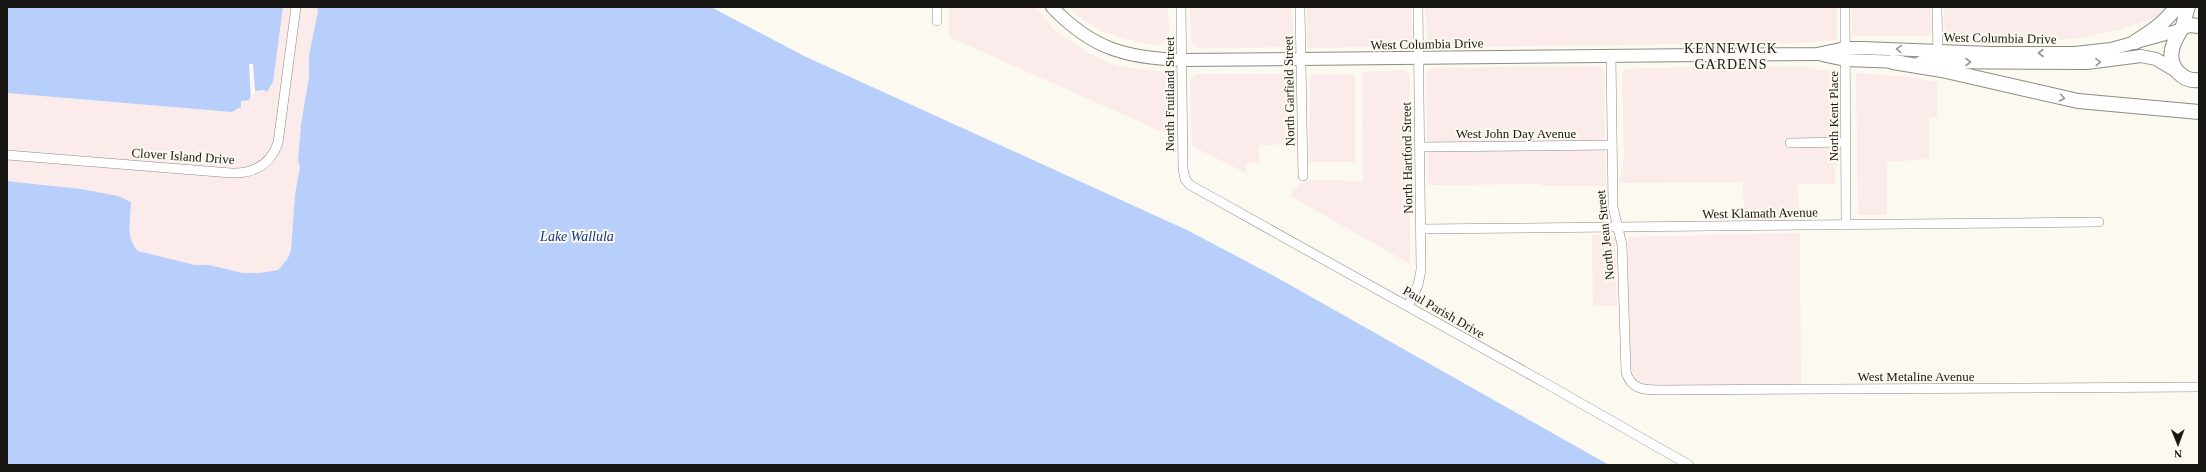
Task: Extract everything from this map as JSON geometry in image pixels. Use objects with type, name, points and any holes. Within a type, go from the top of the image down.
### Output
[{"type":"highway","points":[[2135,42],[2158,27],[2176,7]]},
{"type":"highway","points":[[2188,7],[2172,51],[2173,63],[2176,71],[2188,79],[2199,80]]},
{"type":"highway","points":[[2181,28],[2189,25],[2199,26]]},
{"type":"highway","points":[[1893,62],[1949,71],[2078,101],[2199,112]]},
{"type":"main road","name":"West Columbia Drive","points":[[1052,7],[1078,30],[1112,50],[1143,58],[1182,60],[1845,54],[2087,62],[2141,56],[2156,59],[2176,71]]},
{"type":"main road","name":"West Columbia Drive","points":[[1845,54],[1893,62],[1938,57],[2075,53],[2099,51],[2181,28]]},
{"type":"street","name":"Clover Island Drive","points":[[7,155],[231,173],[245,173],[258,168],[269,160],[278,143],[296,7]]},
{"type":"street","points":[[937,7],[937,21]]},
{"type":"street","name":"North Fruitland Street","points":[[1181,7],[1183,168],[1186,180]]},
{"type":"street","name":"North Garfield Street","points":[[1300,7],[1303,176]]},
{"type":"street","name":"North Hartford Street","points":[[1408,306],[1418,285],[1421,274],[1418,7]]},
{"type":"street","name":"North Kent Place","points":[[1845,7],[1846,225]]},
{"type":"street","points":[[1937,7],[1938,57]]},
{"type":"street","name":"North Jean Street","points":[[1611,56],[1613,207],[1622,245],[1625,368],[1627,376],[1633,385]]},
{"type":"street","points":[[1790,143],[1846,142]]},
{"type":"street","name":"West John Day Avenue","points":[[1420,147],[1612,145]]},
{"type":"street","name":"Paul Parish Drive","points":[[1186,180],[1196,190],[1239,211],[1689,465]]},
{"type":"street","name":"West Klamath Avenue","points":[[1421,229],[2099,222]]},
{"type":"street","name":"West Metaline Avenue","points":[[1633,385],[1642,389],[1658,390],[2199,387]]},
{"type":"shaded area","points":[[283,7],[317,7],[318,11],[309,55],[309,77],[301,124],[298,161],[300,167],[295,194],[291,250],[288,258],[278,270],[271,273],[243,273],[209,265],[195,265],[138,251],[132,245],[130,239],[131,201],[45,184],[7,181],[7,93],[232,112],[241,107],[241,101],[254,90],[264,90],[273,82]]},
{"type":"shaded area","points":[[949,7],[1036,7],[1054,30],[1090,54],[1117,66],[1166,72],[1173,79],[1176,138],[949,37]]},
{"type":"shaded area","points":[[1069,7],[1168,7],[1169,31],[1164,44],[1152,45],[1127,39],[1103,32],[1076,14]]},
{"type":"shaded area","points":[[1190,7],[1292,7],[1294,44],[1291,47],[1199,48],[1191,41]]},
{"type":"shaded area","points":[[1307,7],[1411,7],[1412,46],[1310,48],[1307,46]]},
{"type":"shaded area","points":[[1425,7],[1837,7],[1837,38],[1834,40],[1796,43],[1428,47]]},
{"type":"shaded area","points":[[1851,7],[1931,7],[1931,33],[1927,36],[1852,36]]},
{"type":"shaded area","points":[[1944,7],[2172,7],[2164,14],[2123,29],[2074,39],[2011,42],[1951,40],[1945,36]]},
{"type":"shaded area","points":[[1599,66],[1604,71],[1606,186],[1544,186],[1540,184],[1428,185],[1426,75],[1431,68]]},
{"type":"shaded area","points":[[1714,66],[1813,67],[1817,70],[1833,70],[1837,133],[1835,184],[1798,184],[1799,220],[1744,220],[1743,182],[1619,183],[1624,157],[1622,74],[1625,69]]},
{"type":"shaded area","points":[[1405,70],[1410,75],[1410,264],[1290,196],[1300,183],[1306,183],[1310,180],[1363,181],[1362,72]]},
{"type":"shaded area","points":[[1856,73],[1908,77],[1937,82],[1937,117],[1929,118],[1929,159],[1887,162],[1887,215],[1858,215]]},
{"type":"shaded area","points":[[1197,74],[1291,74],[1293,144],[1259,145],[1259,162],[1246,163],[1246,173],[1192,146],[1190,79]]},
{"type":"shaded area","points":[[1310,74],[1355,75],[1355,162],[1309,162]]},
{"type":"shaded area","points":[[1800,233],[1801,389],[1650,388],[1635,382],[1629,369],[1628,237]]},
{"type":"shaded area","points":[[1592,235],[1612,235],[1615,238],[1617,306],[1593,306]]},
{"type":"water","points":[[7,7],[283,7],[273,82],[267,92],[264,90],[254,91],[249,100],[241,101],[241,107],[232,112],[7,93]]},
{"type":"water","name":"Lake Wallula","points":[[317,7],[711,7],[804,56],[1187,230],[1276,277],[1609,465],[7,465],[7,181],[81,189],[118,196],[131,202],[130,234],[131,240],[138,251],[195,265],[209,265],[243,273],[260,273],[278,270],[288,258],[291,250],[295,194],[300,167],[298,161],[301,124],[309,77],[309,55],[318,11]]},
{"type":"pier","points":[[249,64],[253,64],[255,91],[251,100]]},
{"type":"district","name":"KENNEWICK GARDENS","points":[[1731,56]]}]
